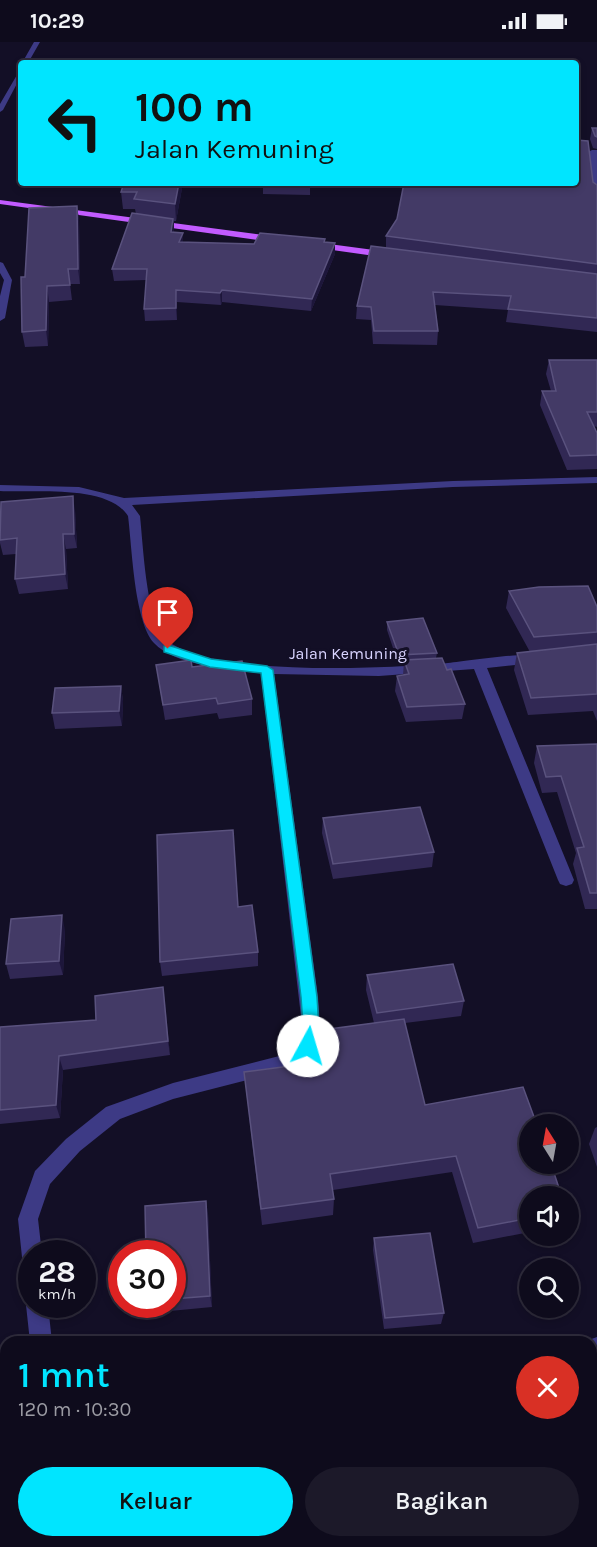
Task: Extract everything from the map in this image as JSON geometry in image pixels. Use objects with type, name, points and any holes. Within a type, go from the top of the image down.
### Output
[{"type":"main road","points":[[0,202],[294,242]]},
{"type":"main road","points":[[305,244],[401,256]]},
{"type":"street","points":[[27,60],[37,42]]},
{"type":"street","points":[[0,110],[18,76]]},
{"type":"street","points":[[597,152],[592,152],[597,194]]},
{"type":"street","points":[[0,265],[8,280],[0,318]]},
{"type":"street","points":[[0,488],[80,492],[102,495],[122,502],[464,484],[597,480]]},
{"type":"street","name":"Jalan Kemuning","points":[[122,502],[134,516],[144,592],[157,639],[168,649],[188,657],[210,663],[267,670],[401,671],[552,658]]},
{"type":"street","points":[[479,663],[566,880]]},
{"type":"street","points":[[30,1240],[28,1219],[42,1178],[73,1144],[113,1113],[172,1091],[292,1061],[308,1046],[311,1025],[309,997],[267,670]]},
{"type":"street","points":[[38,1318],[40,1336]]},
{"type":"building","points":[[592,128],[597,128],[597,137],[595,136]]},
{"type":"building","points":[[579,140],[588,141],[593,182],[597,185],[597,264],[386,236],[397,219],[403,186],[579,186]]},
{"type":"building","points":[[123,186],[178,186],[175,204],[134,199],[137,192],[121,192]]},
{"type":"building","points":[[77,206],[78,269],[68,269],[70,285],[47,286],[46,330],[22,332],[21,277],[25,277],[29,208]]},
{"type":"building","points":[[132,213],[173,219],[171,232],[183,233],[179,242],[254,244],[260,233],[325,239],[324,242],[335,243],[312,299],[222,290],[220,293],[176,290],[176,308],[144,309],[147,269],[112,269]]},
{"type":"building","points":[[371,246],[597,274],[597,318],[508,309],[511,296],[433,292],[438,331],[374,331],[371,307],[357,306]]},
{"type":"building","points":[[549,360],[597,360],[597,412],[587,412],[597,433],[597,455],[570,456],[542,391],[556,391]]},
{"type":"building","points":[[73,496],[74,534],[63,534],[65,574],[15,579],[17,538],[0,540],[1,502]]},
{"type":"building","points":[[588,586],[597,607],[597,632],[534,637],[509,591],[539,587]]},
{"type":"building","points":[[423,618],[437,653],[399,655],[387,622]]},
{"type":"building","points":[[597,644],[597,694],[531,698],[517,653]]},
{"type":"building","points":[[442,658],[447,670],[451,669],[465,704],[407,707],[397,676],[409,674],[404,660]]},
{"type":"building","points":[[191,660],[192,667],[242,661],[252,699],[218,704],[216,698],[163,705],[156,665]]},
{"type":"building","points":[[121,686],[119,711],[52,713],[55,688]]},
{"type":"building","points":[[597,744],[597,893],[590,893],[577,848],[584,847],[561,776],[546,777],[537,746]]},
{"type":"building","points":[[420,807],[434,852],[333,864],[323,818]]},
{"type":"building","points":[[233,830],[238,907],[252,905],[258,952],[160,962],[157,835]]},
{"type":"building","points":[[62,915],[59,961],[6,964],[11,919]]},
{"type":"building","points":[[453,964],[464,1001],[377,1013],[367,975]]},
{"type":"building","points":[[163,987],[168,1041],[59,1056],[56,1105],[0,1110],[0,1027],[96,1020],[95,996]]},
{"type":"building","points":[[404,1019],[425,1105],[523,1087],[533,1114],[519,1114],[519,1174],[554,1174],[558,1186],[519,1186],[519,1220],[478,1228],[456,1156],[330,1174],[334,1199],[261,1209],[244,1072],[328,1061],[322,1030]]},
{"type":"building","points":[[206,1201],[210,1296],[186,1298],[186,1240],[146,1240],[145,1206]]},
{"type":"building","points":[[430,1233],[444,1313],[385,1318],[374,1238]]},
{"type":"route","points":[[168,649],[210,663],[267,670],[309,997],[311,1025],[308,1046]]}]
